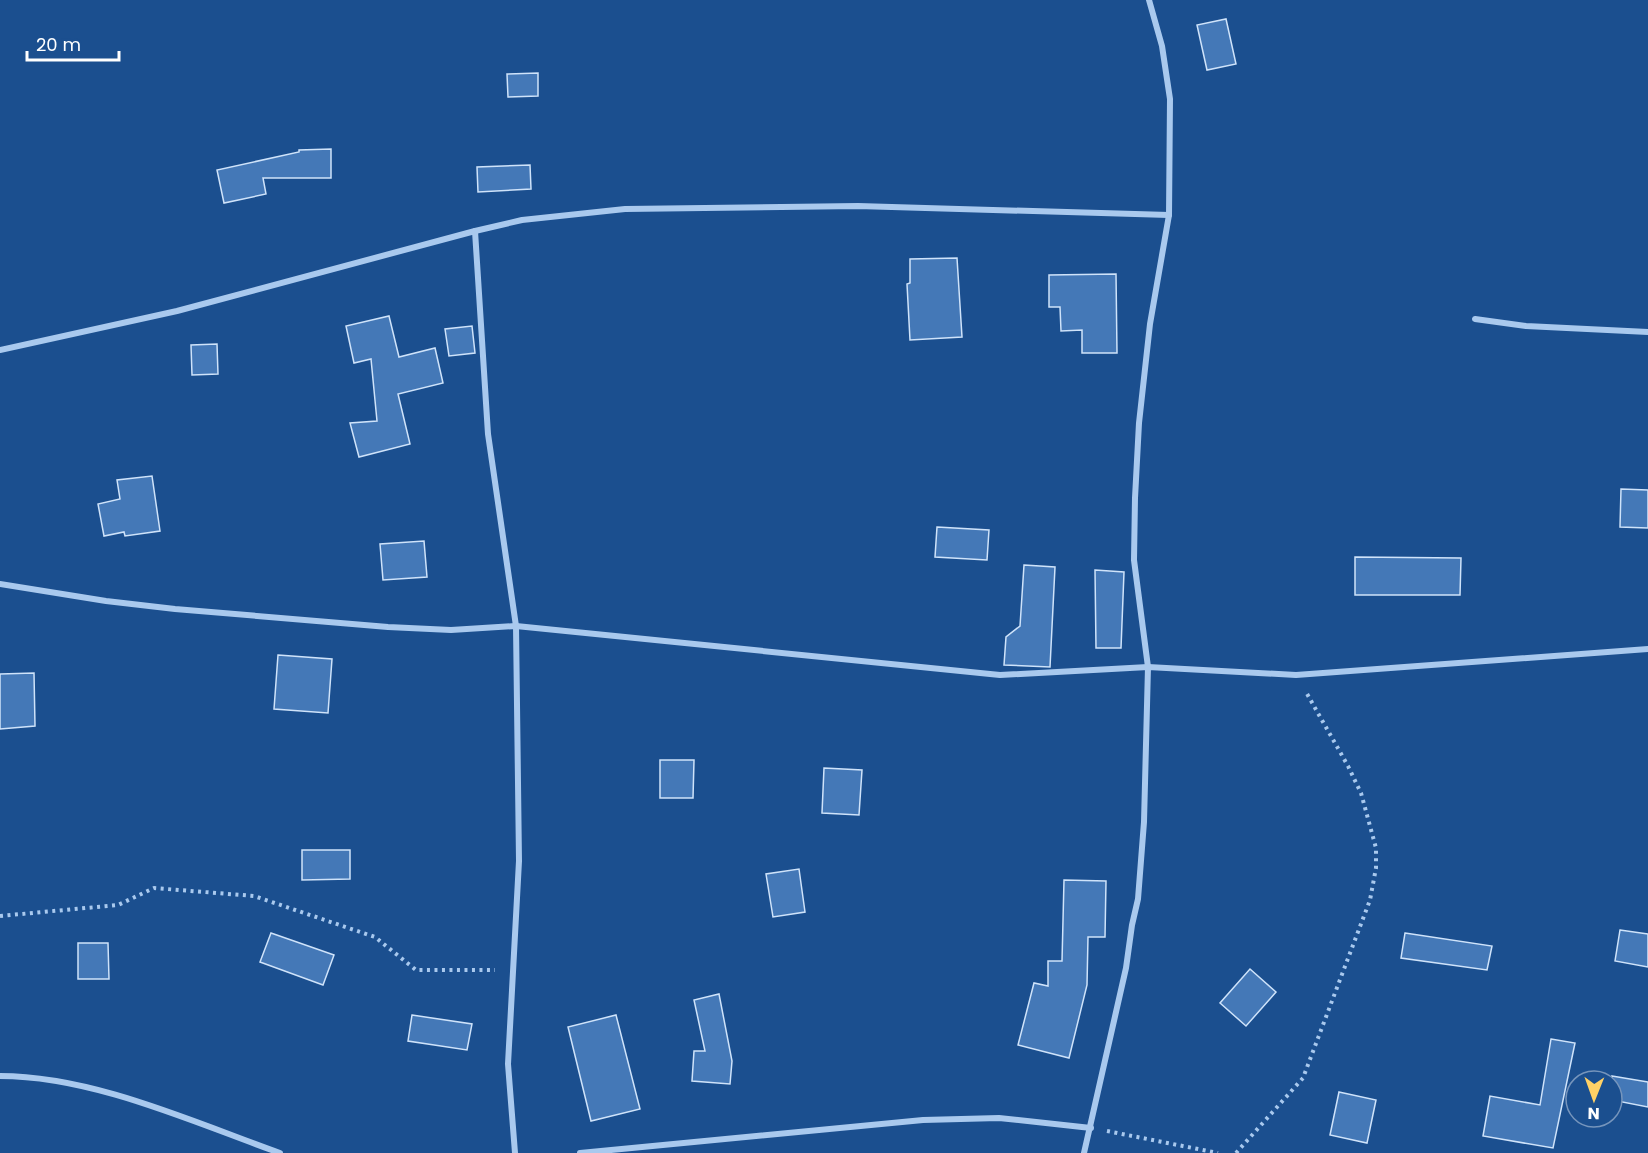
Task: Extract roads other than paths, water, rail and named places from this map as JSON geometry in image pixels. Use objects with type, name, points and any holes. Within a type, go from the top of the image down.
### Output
[{"type":"street","points":[[1084,1153],[1126,968],[1138,899],[1144,822],[1148,667],[1134,560],[1139,423],[1150,324],[1169,215],[1170,99],[1162,46],[1149,0]]},
{"type":"street","points":[[0,350],[177,311],[522,220],[625,209],[858,206],[1169,215]]},
{"type":"street","points":[[474,231],[488,434],[516,626],[519,861],[508,1064],[515,1153]]},
{"type":"street","points":[[1475,320],[1526,326],[1648,332]]},
{"type":"street","points":[[0,584],[106,601],[175,609],[377,627],[451,630],[516,626],[1000,675],[1148,667],[1296,675],[1648,649]]},
{"type":"street","points":[[0,1076],[23,1076],[76,1084],[165,1111],[280,1153]]},
{"type":"street","points":[[580,1153],[912,1121],[968,1118],[999,1118],[1091,1128]]}]
